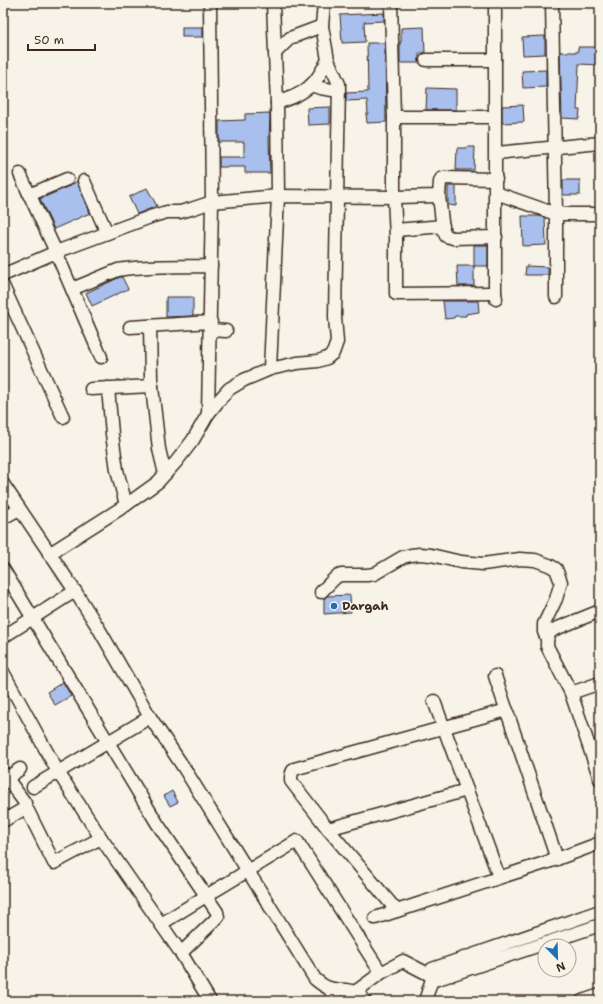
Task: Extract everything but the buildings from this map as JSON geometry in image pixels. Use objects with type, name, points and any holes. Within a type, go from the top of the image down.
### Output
[{"type":"street","points":[[208,414],[212,202],[210,3]]},
{"type":"street","points":[[270,369],[278,196],[277,103],[273,3]]},
{"type":"street","points":[[49,554],[126,505],[158,482],[193,440],[208,414],[230,389],[244,380],[270,369],[297,363],[318,361],[333,353],[337,342],[335,317],[339,84],[328,60],[322,26],[324,3]]},
{"type":"street","points":[[391,3],[396,294],[496,296],[495,3]]},
{"type":"street","points":[[552,3],[556,297]]},
{"type":"street","points":[[275,53],[290,38],[322,26]]},
{"type":"street","points":[[277,103],[294,97],[312,85],[328,60]]},
{"type":"street","points":[[426,60],[495,60]]},
{"type":"street","points":[[312,85],[339,91]]},
{"type":"street","points":[[394,116],[495,117]]},
{"type":"street","points":[[496,153],[600,143]]},
{"type":"street","points":[[20,174],[101,356]]},
{"type":"street","points":[[496,179],[444,178],[441,179],[440,182],[439,196],[443,230],[446,236],[453,238],[496,237]]},
{"type":"street","points":[[29,195],[66,179]]},
{"type":"street","points":[[84,181],[107,233]]},
{"type":"street","points":[[496,193],[556,214],[600,214]]},
{"type":"street","points":[[3,275],[56,252],[153,216],[167,212],[191,210],[212,202],[278,196],[439,196]]},
{"type":"street","points":[[396,230],[443,226]]},
{"type":"street","points":[[72,289],[118,270],[124,269],[146,267],[211,266]]},
{"type":"street","points":[[3,286],[63,418]]},
{"type":"street","points":[[150,326],[151,378],[159,449],[165,474]]},
{"type":"street","points":[[130,327],[210,326],[226,331]]},
{"type":"street","points":[[91,389],[152,386]]},
{"type":"street","points":[[108,388],[117,470],[126,505]]},
{"type":"street","points":[[3,484],[99,629],[150,717],[184,768],[310,972],[321,984],[329,988],[355,992],[365,1001]]},
{"type":"street","points":[[3,518],[19,509]]},
{"type":"street","points":[[321,592],[336,576],[374,574],[403,557],[411,555],[425,555],[461,562],[483,564],[520,559],[535,560],[556,569],[561,582],[556,599],[544,624],[544,632],[547,639]]},
{"type":"street","points":[[3,568],[157,822],[217,912],[218,917],[181,953]]},
{"type":"street","points":[[3,637],[75,591]]},
{"type":"street","points":[[600,611],[553,630],[548,634],[547,639],[547,646],[572,693],[600,779]]},
{"type":"street","points":[[3,672],[58,772],[181,953],[210,1001]]},
{"type":"street","points":[[495,676],[557,859]]},
{"type":"street","points":[[572,693],[600,683]]},
{"type":"street","points":[[434,701],[499,878]]},
{"type":"street","points":[[397,911],[291,781],[292,772],[294,769],[507,710]]},
{"type":"street","points":[[33,787],[150,717]]},
{"type":"street","points":[[20,769],[4,777],[25,805],[54,863],[102,838]]},
{"type":"street","points":[[328,828],[467,790]]},
{"type":"street","points":[[3,821],[22,810],[25,805]]},
{"type":"street","points":[[161,924],[297,841],[381,973]]},
{"type":"street","points":[[375,918],[557,859],[600,843]]},
{"type":"street","points":[[425,1001],[431,977],[430,972],[432,969],[600,911]]},
{"type":"street","points":[[355,992],[381,973],[403,961],[434,980],[600,926]]},
{"type":"street","points":[[329,988],[336,1001]]},
{"type":"street","points":[[582,1001],[600,994]]},
{"type":"place","name":"Dargah","points":[[334,606]]}]
